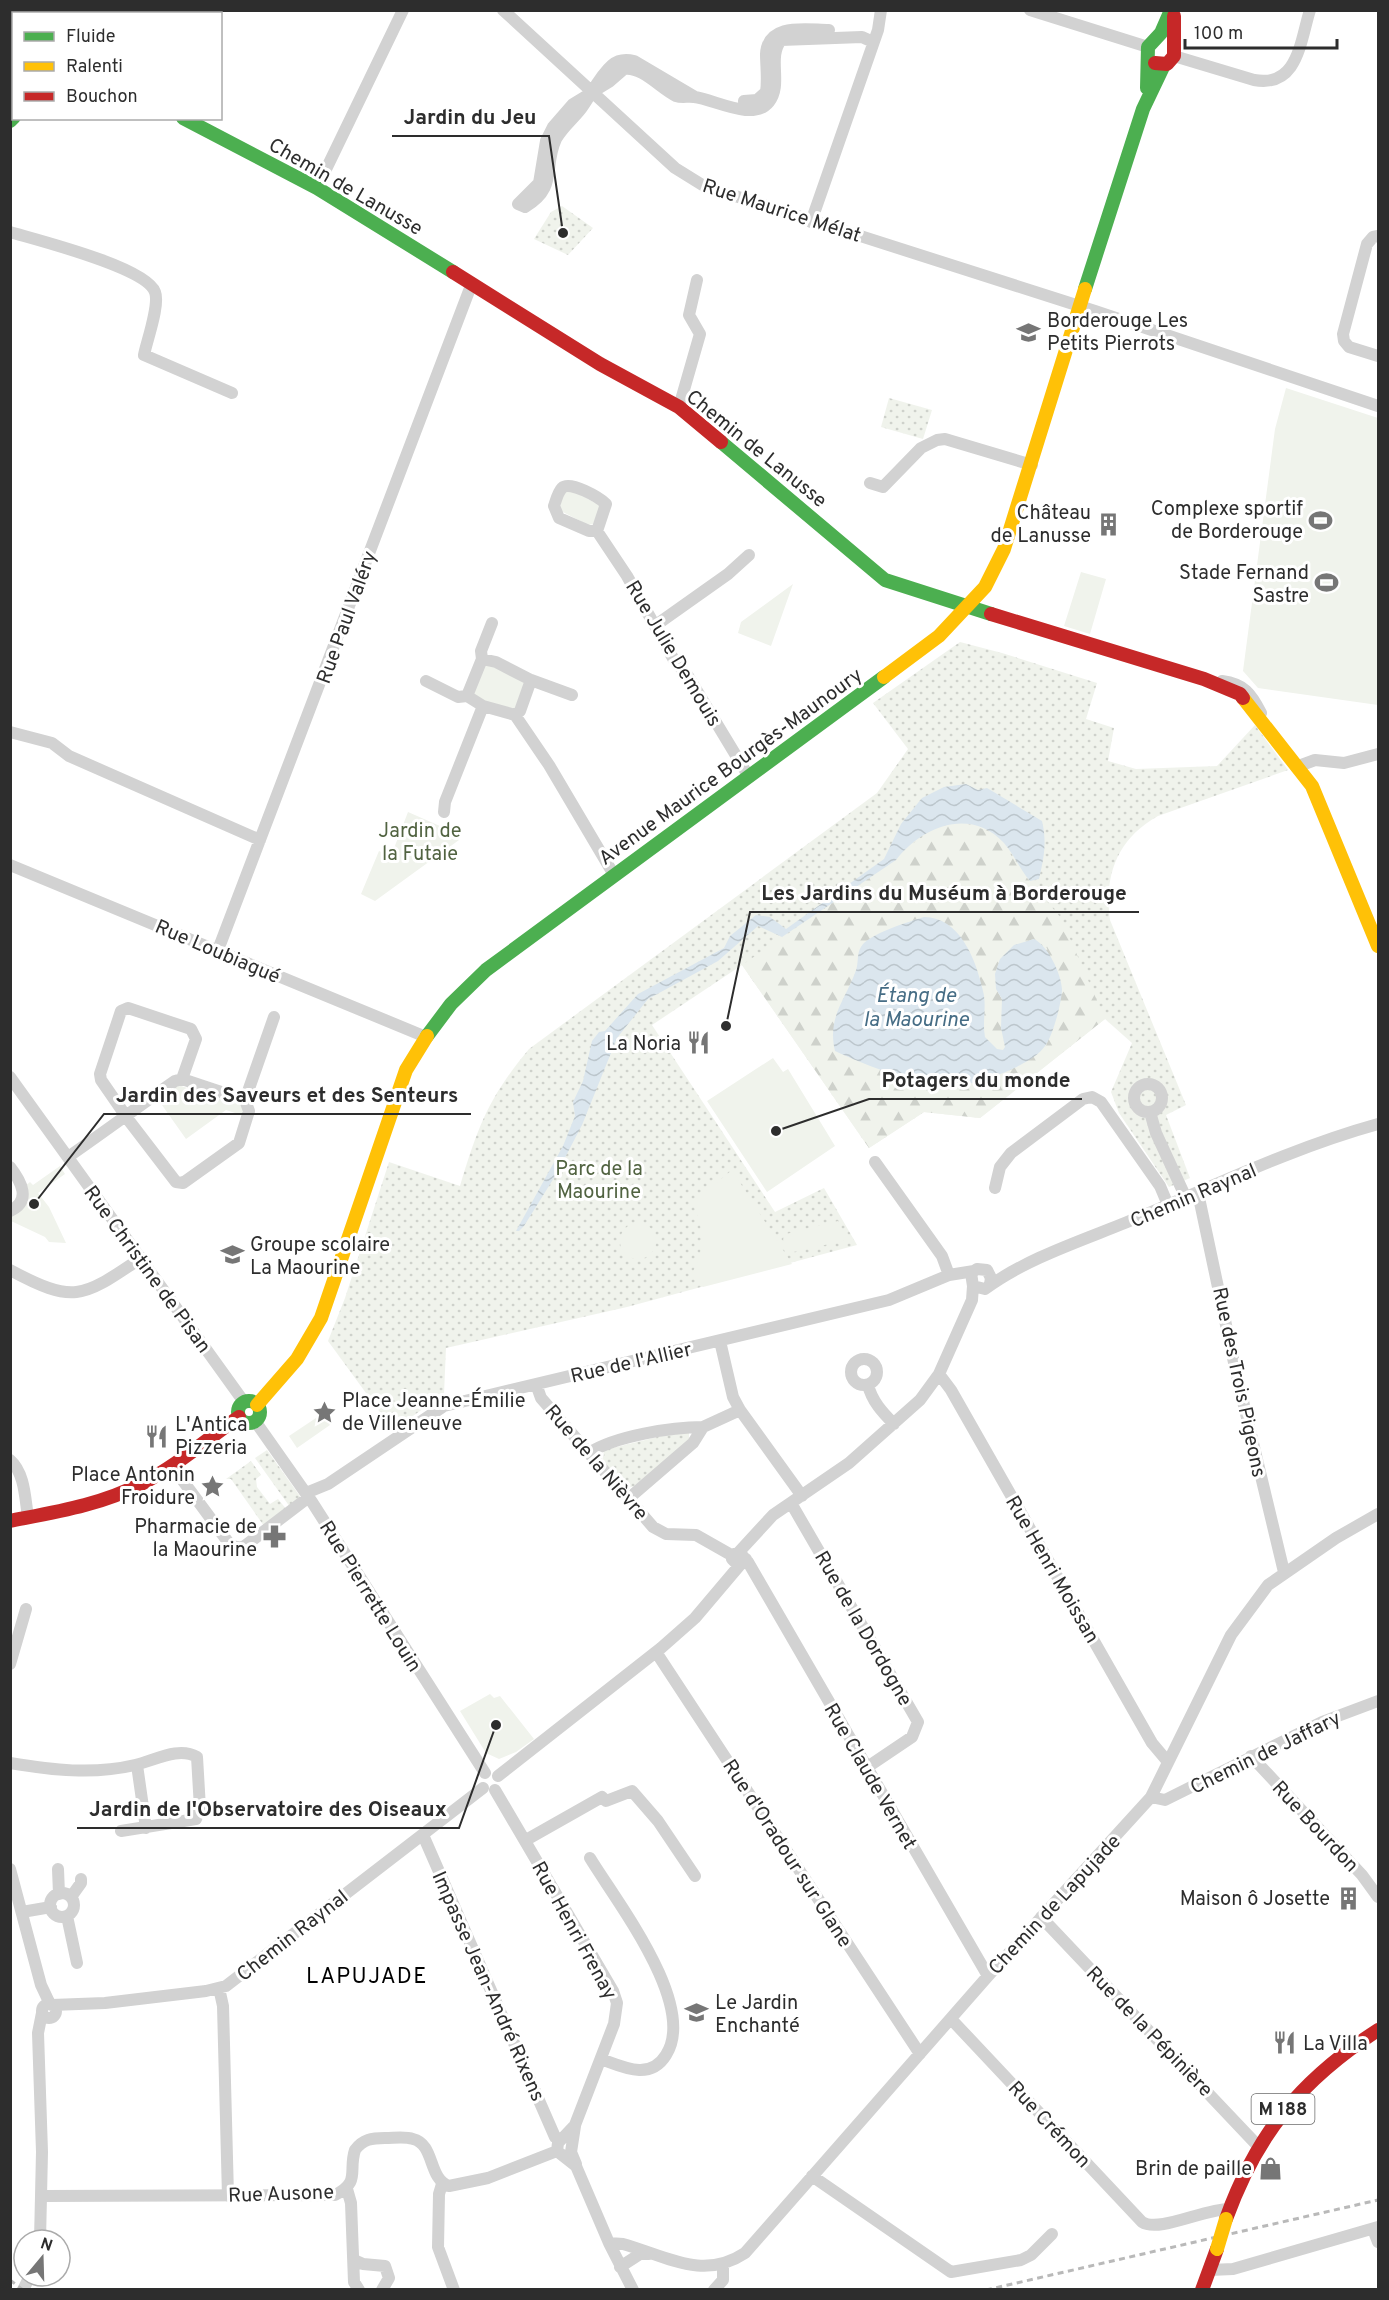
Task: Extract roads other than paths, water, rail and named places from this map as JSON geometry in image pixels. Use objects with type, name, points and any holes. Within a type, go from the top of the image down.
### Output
[{"type":"street","points":[[317,188],[403,10]]},
{"type":"street","name":"Rue Maurice Mélat","points":[[503,10],[675,168],[693,181],[717,192],[1080,306],[1378,406]]},
{"type":"street","points":[[811,222],[875,38],[880,10]]},
{"type":"street","points":[[1030,10],[1152,48]]},
{"type":"street","name":"Avenue Maurice Bourgès-Maunoury","points":[[1143,109],[1152,48],[1173,10]]},
{"type":"street","name":"Avenue Maurice Bourgès-Maunoury","points":[[251,1404],[297,1359],[318,1325],[396,1092],[426,1036],[459,994],[479,976],[614,875],[939,636],[969,606],[993,575],[1032,465],[1143,109],[1170,55],[1173,10]]},
{"type":"street","points":[[1152,48],[1156,64],[1170,55],[1267,83],[1278,79],[1294,64],[1310,10]]},
{"type":"street","points":[[560,125],[547,186],[534,201],[521,206],[519,201],[531,193],[539,183],[546,141],[560,125],[573,104],[620,71],[628,68],[678,97],[695,97],[751,110],[768,104],[774,90],[775,53],[780,40],[875,38]]},
{"type":"street","points":[[1152,48],[1165,38],[1170,55]]},
{"type":"street","name":"Chemin de Lanusse","points":[[187,120],[317,188],[600,364],[679,407],[885,580],[1204,679],[1239,694],[1268,728],[1311,786],[1378,946]]},
{"type":"street","points":[[10,232],[88,255],[144,280],[154,289],[156,299],[144,355],[232,393]]},
{"type":"street","points":[[1378,236],[1373,237],[1368,244],[1343,334],[1344,342],[1349,347],[1378,356]]},
{"type":"street","points":[[679,407],[700,334],[689,315],[697,280]]},
{"type":"street","name":"Rue Paul Valéry","points":[[218,950],[472,283]]},
{"type":"street","points":[[870,483],[884,487],[921,448],[945,439],[1032,465]]},
{"type":"street","points":[[566,485],[574,486],[602,499],[606,504],[597,531],[589,531],[559,518],[554,506],[561,488],[566,485]]},
{"type":"street","name":"Rue Julie Demouis","points":[[597,531],[656,625],[674,660],[688,676],[749,777]]},
{"type":"street","points":[[656,625],[728,574],[749,555]]},
{"type":"street","points":[[467,696],[470,681],[482,659],[481,651],[492,623]]},
{"type":"street","points":[[482,659],[572,695]]},
{"type":"street","points":[[515,715],[520,711],[531,680]]},
{"type":"street","points":[[426,681],[458,697],[467,696],[483,706],[515,715],[549,765],[614,875]]},
{"type":"street","points":[[444,812],[445,802],[483,706]]},
{"type":"street","points":[[10,732],[52,743],[69,756],[260,840]]},
{"type":"street","points":[[1296,767],[1315,760],[1344,762],[1378,754]]},
{"type":"street","name":"Rue Loubiagué","points":[[10,865],[218,950],[294,984],[426,1036]]},
{"type":"street","points":[[182,1079],[196,1039],[191,1029],[128,1008],[121,1011],[100,1074],[126,1116],[176,1182],[183,1183],[239,1143],[247,1103],[274,1017]]},
{"type":"street","name":"Rue Christine de Pisan","points":[[10,1077],[141,1258],[251,1404]]},
{"type":"street","points":[[68,1157],[175,1081],[182,1079],[247,1103]]},
{"type":"street","points":[[995,1188],[1000,1167],[1011,1153],[1083,1099],[1092,1097],[1101,1102],[1160,1186],[1168,1205]]},
{"type":"street","name":"Rue des Trois Pigeons","points":[[1150,1112],[1156,1133],[1192,1195],[1284,1572]]},
{"type":"street","name":"Chemin Raynal","points":[[980,1281],[1011,1273],[1336,1136],[1378,1124]]},
{"type":"street","points":[[874,1162],[942,1256],[950,1275]]},
{"type":"street","points":[[10,1167],[21,1181],[23,1191],[19,1206],[10,1211]]},
{"type":"street","points":[[10,1270],[51,1290],[71,1294],[90,1291],[141,1258]]},
{"type":"street","name":"Rue de l'Allier","points":[[309,1497],[444,1406],[889,1300],[950,1275],[980,1281]]},
{"type":"street","points":[[498,1776],[656,1652],[695,1618],[724,1582],[752,1537],[773,1515],[849,1463],[920,1400],[939,1374],[980,1281]]},
{"type":"street","points":[[720,1341],[733,1397],[796,1499]]},
{"type":"street","name":"Rue Henri Moissan","points":[[939,1374],[951,1390],[1152,1743],[1168,1762]]},
{"type":"street","name":"Rue de la Nièvre","points":[[536,1384],[541,1398],[659,1532],[696,1535],[739,1560]]},
{"type":"street","points":[[868,1385],[870,1395],[894,1424]]},
{"type":"street","points":[[251,1404],[260,1412],[255,1421],[248,1423],[239,1417],[239,1408],[251,1404]]},
{"type":"street","points":[[589,1454],[616,1442],[682,1427],[703,1427],[740,1410]]},
{"type":"street","points":[[10,1521],[98,1503],[134,1488],[172,1466],[239,1417]]},
{"type":"street","name":"Rue Pierrette Louin","points":[[255,1421],[309,1497],[485,1773]]},
{"type":"street","points":[[628,1499],[693,1443],[703,1427]]},
{"type":"street","points":[[10,1460],[18,1467],[28,1517]]},
{"type":"street","points":[[172,1466],[231,1546],[237,1549],[242,1548],[309,1497]]},
{"type":"street","name":"Rue de la Dordogne","points":[[796,1499],[918,1722],[912,1737],[866,1768]]},
{"type":"street","name":"Chemin de Lapujade","points":[[723,2265],[745,2253],[988,1976],[1152,1797],[1231,1635],[1268,1585],[1284,1572],[1378,1514]]},
{"type":"street","name":"Rue Claude Vernet","points":[[739,1560],[754,1576],[988,1976]]},
{"type":"street","points":[[10,1664],[26,1609]]},
{"type":"street","name":"Rue d'Oradour sur Glane","points":[[656,1652],[920,2054]]},
{"type":"street","name":"Chemin de Jaffary","points":[[1152,1797],[1165,1800],[1322,1722],[1378,1701]]},
{"type":"street","points":[[10,1763],[89,1772],[137,1765],[186,1752],[197,1757],[200,1808],[196,1819],[121,1832]]},
{"type":"street","name":"Rue Bourdon","points":[[1251,1756],[1362,1875],[1378,1897]]},
{"type":"street","points":[[137,1765],[146,1828]]},
{"type":"street","points":[[485,1773],[495,1773],[498,1776],[499,1786],[489,1789],[481,1783],[485,1773]]},
{"type":"street","name":"Chemin Raynal","points":[[48,2010],[70,2005],[219,1988],[239,1978],[423,1835],[489,1789]]},
{"type":"street","name":"Rue Henri Frenay","points":[[489,1789],[526,1840],[613,1991],[617,2002],[614,2024],[575,2125],[564,2147]]},
{"type":"street","points":[[526,1840],[602,1797],[606,1801],[632,1791],[658,1821],[695,1876]]},
{"type":"street","name":"Impasse Jean-André Rixens","points":[[423,1835],[564,2147],[576,2166],[609,2243]]},
{"type":"street","points":[[590,1858],[666,1987],[673,2023],[673,2039],[668,2053],[661,2063],[652,2068],[633,2071],[601,2059]]},
{"type":"street","points":[[10,1869],[48,2010],[38,2033],[43,2196],[41,2228]]},
{"type":"street","points":[[58,1869],[65,1896],[74,1908],[67,1916]]},
{"type":"street","points":[[67,1916],[55,1914],[51,1907],[54,1898],[65,1896],[81,1883],[81,1879]]},
{"type":"street","points":[[21,1912],[51,1907]]},
{"type":"street","points":[[67,1916],[77,1963]]},
{"type":"street","name":"Rue de la Pépinière","points":[[1041,1917],[1258,2145]]},
{"type":"street","points":[[219,1988],[223,2006],[228,2196]]},
{"type":"street","name":"Rue Crémon","points":[[951,2019],[1142,2222],[1152,2227],[1218,2209],[1228,2214]]},
{"type":"street","name":"M 188","points":[[1202,2289],[1241,2178],[1258,2145],[1282,2109],[1340,2053],[1378,2030]]},
{"type":"street","name":"Rue Ausone","points":[[43,2196],[335,2195],[347,2189],[353,2178],[355,2150],[370,2138],[405,2138],[419,2141],[442,2184]]},
{"type":"street","points":[[454,2289],[438,2247],[439,2194],[442,2184],[457,2187],[488,2178],[564,2147]]},
{"type":"street","points":[[812,2176],[951,2272],[1021,2260],[1032,2255],[1052,2234]]},
{"type":"street","points":[[347,2189],[351,2203],[354,2282],[359,2289]]},
{"type":"street","points":[[1214,2259],[1233,2269],[1346,2238],[1377,2233]]},
{"type":"street","points":[[633,2289],[628,2275],[620,2267],[609,2243],[623,2244],[650,2254],[704,2268],[723,2265],[723,2280],[714,2289]]},
{"type":"street","points":[[620,2267],[640,2254],[650,2254]]},
{"type":"street","points":[[354,2260],[363,2264],[385,2266],[389,2278],[382,2289]]},
{"type":"street","points":[[620,2267],[619,2276],[625,2289]]},
{"type":"water","points":[[966,784],[978,790],[987,788],[1042,821],[1044,850],[1039,879],[1030,881],[1004,843],[991,832],[977,826],[947,825],[919,838],[896,860],[782,937],[758,926],[718,961],[648,999],[617,1038],[582,1125],[557,1173],[524,1226],[516,1231],[563,1146],[575,1116],[573,1102],[583,1081],[592,1041],[599,1032],[605,1031],[638,994],[724,948],[730,936],[756,915],[770,917],[786,929],[884,859],[901,824],[922,798],[944,787]]},
{"type":"water","name":"Étang de la Maourine","points":[[924,917],[937,919],[947,924],[957,932],[971,954],[985,1002],[985,1037],[997,1049],[1003,1050],[1005,1047],[1001,1028],[1002,999],[996,989],[995,974],[1000,959],[1014,945],[1034,939],[1044,948],[1056,968],[1062,994],[1054,1027],[1039,1053],[1021,1065],[998,1075],[967,1084],[952,1085],[935,1084],[900,1076],[835,1051],[833,1029],[835,1019],[855,973],[861,946],[884,931]]},
{"type":"railway","points":[[986,2290],[1378,2200]]},
{"type":"railway","points":[[10,2280],[23,2290]]},
{"type":"place","name":"Jardin du Jeu","points":[[563,233]]},
{"type":"place","name":"Borderouge Les Petits Pierrots","points":[[1029,332]]},
{"type":"place","name":"Complexe sportif de Borderouge","points":[[1321,520]]},
{"type":"place","name":"Château de Lanusse","points":[[1109,524]]},
{"type":"place","name":"Stade Fernand Sastre","points":[[1327,583]]},
{"type":"place","name":"Les Jardins du Muséum à Borderouge","points":[[726,1026]]},
{"type":"place","name":"La Noria","points":[[699,1043]]},
{"type":"place","name":"Potagers du monde","points":[[776,1131]]},
{"type":"place","name":"Jardin des Saveurs et des Senteurs","points":[[34,1204]]},
{"type":"place","name":"Groupe scolaire La Maourine","points":[[232,1255]]},
{"type":"place","name":"Place Jeanne-Émilie de Villeneuve","points":[[324,1412]]},
{"type":"place","name":"L'Antica Pizzeria","points":[[157,1436]]},
{"type":"place","name":"Place Antonin Froidure","points":[[213,1486]]},
{"type":"place","name":"Pharmacie de la Maourine","points":[[275,1537]]},
{"type":"place","name":"Jardin de l'Observatoire des Oiseaux","points":[[496,1725]]},
{"type":"place","name":"Maison ô Josette","points":[[1348,1898]]},
{"type":"place","name":"Le Jardin Enchanté","points":[[697,2013]]},
{"type":"place","name":"La Villa","points":[[1285,2043]]},
{"type":"place","name":"Brin de paille","points":[[1270,2168]]},
{"type":"district","name":"LAPUJADE","points":[[367,1975]]},
{"type":"park label","name":"Jardin de la Futaie","points":[[420,842]]},
{"type":"park label","name":"Parc de la Maourine","points":[[599,1180]]}]
